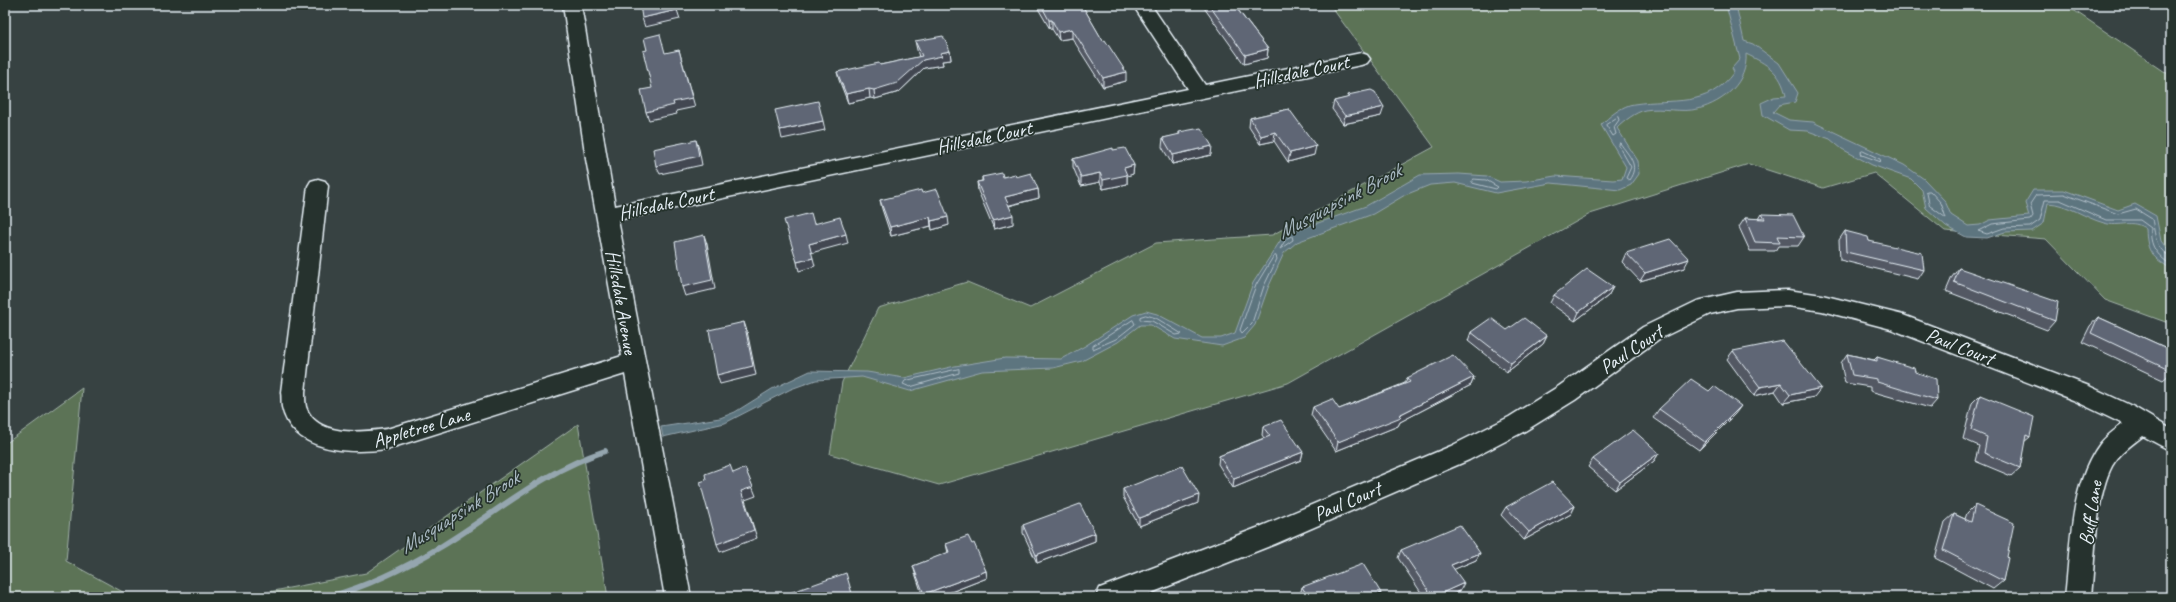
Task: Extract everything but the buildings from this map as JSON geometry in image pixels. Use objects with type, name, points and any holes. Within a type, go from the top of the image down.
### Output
[{"type":"street","name":"Hillsdale Avenue","points":[[572,5],[606,216],[678,597]]},
{"type":"street","points":[[1142,5],[1200,92]]},
{"type":"street","name":"Hillsdale Court","points":[[606,216],[1361,59]]},
{"type":"street","name":"Appletree Lane","points":[[318,186],[293,392],[295,410],[304,425],[320,436],[342,442],[366,443],[387,439],[633,362]]},
{"type":"street","name":"Paul Court","points":[[1109,597],[1266,536],[1460,453],[1517,424],[1567,393],[1651,333],[1705,307],[1737,300],[1788,298],[1822,303],[1895,321],[2081,393],[2142,423],[2171,441]]},
{"type":"street","name":"Buff Lane","points":[[2078,597],[2091,490],[2098,468],[2109,451],[2142,423]]},
{"type":"green space","points":[[1330,5],[2066,5],[2171,76],[2171,324],[2105,300],[2046,239],[1945,231],[1874,173],[1823,188],[1749,164],[1590,214],[1288,383],[939,485],[830,454],[842,382],[878,308],[967,282],[1030,308],[1156,243],[1272,235],[1434,147]]},
{"type":"green space","points":[[82,388],[66,561],[132,597],[5,597],[5,444]]},
{"type":"green space","points":[[578,424],[608,597],[243,597],[366,573]]},
{"type":"water","points":[[1726,5],[1736,5],[1744,41],[1753,44],[1779,63],[1798,93],[1795,102],[1779,105],[1773,112],[1789,120],[1813,122],[1904,165],[1924,179],[1945,201],[1951,215],[1968,226],[1980,225],[1990,220],[2029,216],[2025,203],[2033,190],[2064,190],[2118,210],[2135,204],[2156,216],[2161,241],[2171,254],[2171,269],[2152,254],[2149,249],[2146,229],[2141,226],[2136,224],[2104,223],[2069,208],[2055,204],[2048,203],[2044,223],[2032,231],[2005,232],[1987,238],[1966,237],[1946,226],[1926,208],[1922,190],[1911,179],[1872,165],[1842,149],[1830,139],[1808,131],[1789,130],[1763,115],[1761,103],[1774,97],[1786,96],[1784,88],[1777,75],[1767,65],[1746,54],[1746,64],[1739,82],[1725,96],[1717,101],[1708,106],[1692,110],[1645,110],[1630,117],[1617,128],[1638,161],[1639,174],[1631,185],[1620,190],[1551,183],[1496,193],[1455,183],[1430,185],[1405,195],[1373,214],[1297,242],[1284,253],[1268,288],[1255,325],[1244,338],[1222,346],[1175,339],[1151,325],[1140,325],[1118,342],[1082,361],[1053,368],[982,371],[910,391],[862,377],[816,380],[791,389],[725,423],[663,437],[661,427],[720,418],[735,412],[772,389],[810,371],[867,372],[904,378],[955,366],[1005,358],[1061,359],[1085,346],[1133,315],[1146,311],[1157,314],[1202,338],[1221,338],[1235,333],[1253,283],[1284,235],[1366,206],[1420,175],[1459,174],[1487,176],[1500,182],[1526,181],[1555,176],[1613,180],[1622,179],[1626,167],[1601,125],[1616,112],[1630,105],[1648,102],[1688,100],[1701,97],[1724,84],[1734,72],[1732,68],[1740,59]]},
{"type":"waterway","name":"Musquapsink Brook","points":[[329,597],[373,582],[415,561],[442,546],[540,481],[560,470],[605,451]]}]
